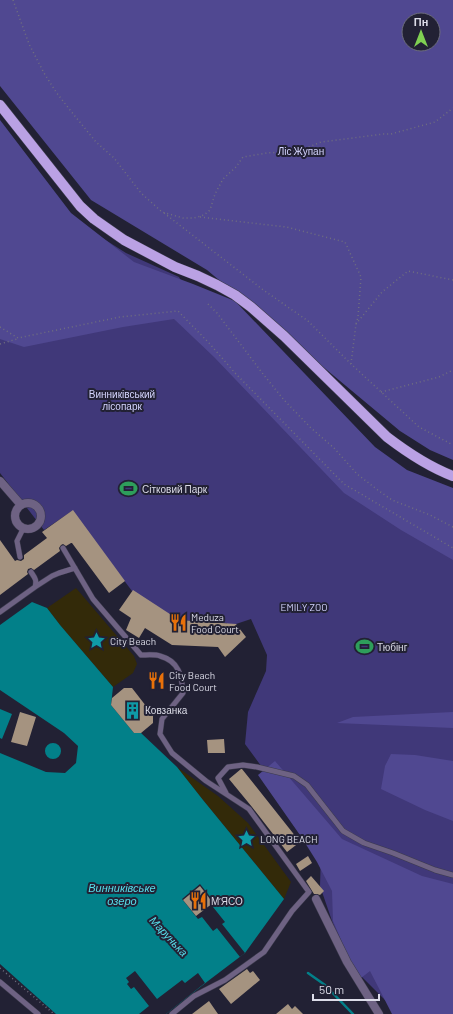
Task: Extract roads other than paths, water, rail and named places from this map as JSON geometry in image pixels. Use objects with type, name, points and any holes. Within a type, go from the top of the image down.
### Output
[{"type":"main road","points":[[0,105],[80,206],[94,219],[124,240],[175,267],[217,285],[251,306],[284,336],[388,438],[406,452],[424,463],[453,476]]},
{"type":"street","points":[[0,482],[21,505]]},
{"type":"street","points":[[28,503],[36,506],[38,509],[41,517],[39,522],[32,529],[23,529],[17,524],[15,516],[17,509],[21,505],[28,503]]},
{"type":"street","points":[[316,899],[347,962],[379,1014]]},
{"type":"lane","points":[[20,557],[17,541],[23,529]]},
{"type":"lane","points":[[63,548],[93,599],[141,655],[160,656],[175,664],[180,673],[183,693],[162,720],[160,734],[172,753],[206,781],[249,809],[309,892],[316,899]]},
{"type":"lane","points":[[0,612],[52,576],[75,568]]},
{"type":"lane","points":[[31,572],[36,578],[35,587]]},
{"type":"lane","points":[[226,794],[218,778],[228,767],[243,765],[294,776],[307,785],[343,831],[364,843],[435,870],[453,874]]},
{"type":"lane","points":[[172,1014],[194,996],[225,980],[264,952],[292,911],[309,892]]},
{"type":"lane","points":[[0,982],[38,1014]]},
{"type":"water","name":"Винниківське озеро","points":[[32,602],[47,608],[113,687],[111,705],[134,733],[141,733],[177,767],[284,899],[245,953],[166,1014],[56,1014],[0,964],[0,753],[46,772],[65,773],[76,763],[78,746],[64,733],[0,690],[0,625]]},
{"type":"water","points":[[0,709],[12,714],[2,739],[0,738]]},
{"type":"water","points":[[53,743],[60,748],[61,751],[56,758],[53,759],[46,754],[45,751],[50,744]]},
{"type":"waterway","points":[[308,973],[325,985],[353,1014]]},
{"type":"place","name":"Сітковий Парк","points":[[129,489]]},
{"type":"place","name":"Meduza Food Court","points":[[178,623]]},
{"type":"place","name":"City Beach","points":[[97,641]]},
{"type":"place","name":"Тюбінг","points":[[364,647]]},
{"type":"place","name":"City Beach Food Court","points":[[156,681]]},
{"type":"place","name":"Ковзанка","points":[[132,710]]},
{"type":"place","name":"LONG BEACH","points":[[247,839]]},
{"type":"place","name":"М’ЯСО","points":[[198,901]]},
{"type":"park label","name":"Ліс Жупан","points":[[301,151]]},
{"type":"park label","name":"Винниківський лісопарк","points":[[122,400]]},
{"type":"park label","name":"EMILY ZOO","points":[[304,607]]},
{"type":"water label","name":"Марунька","points":[[169,936]]}]
